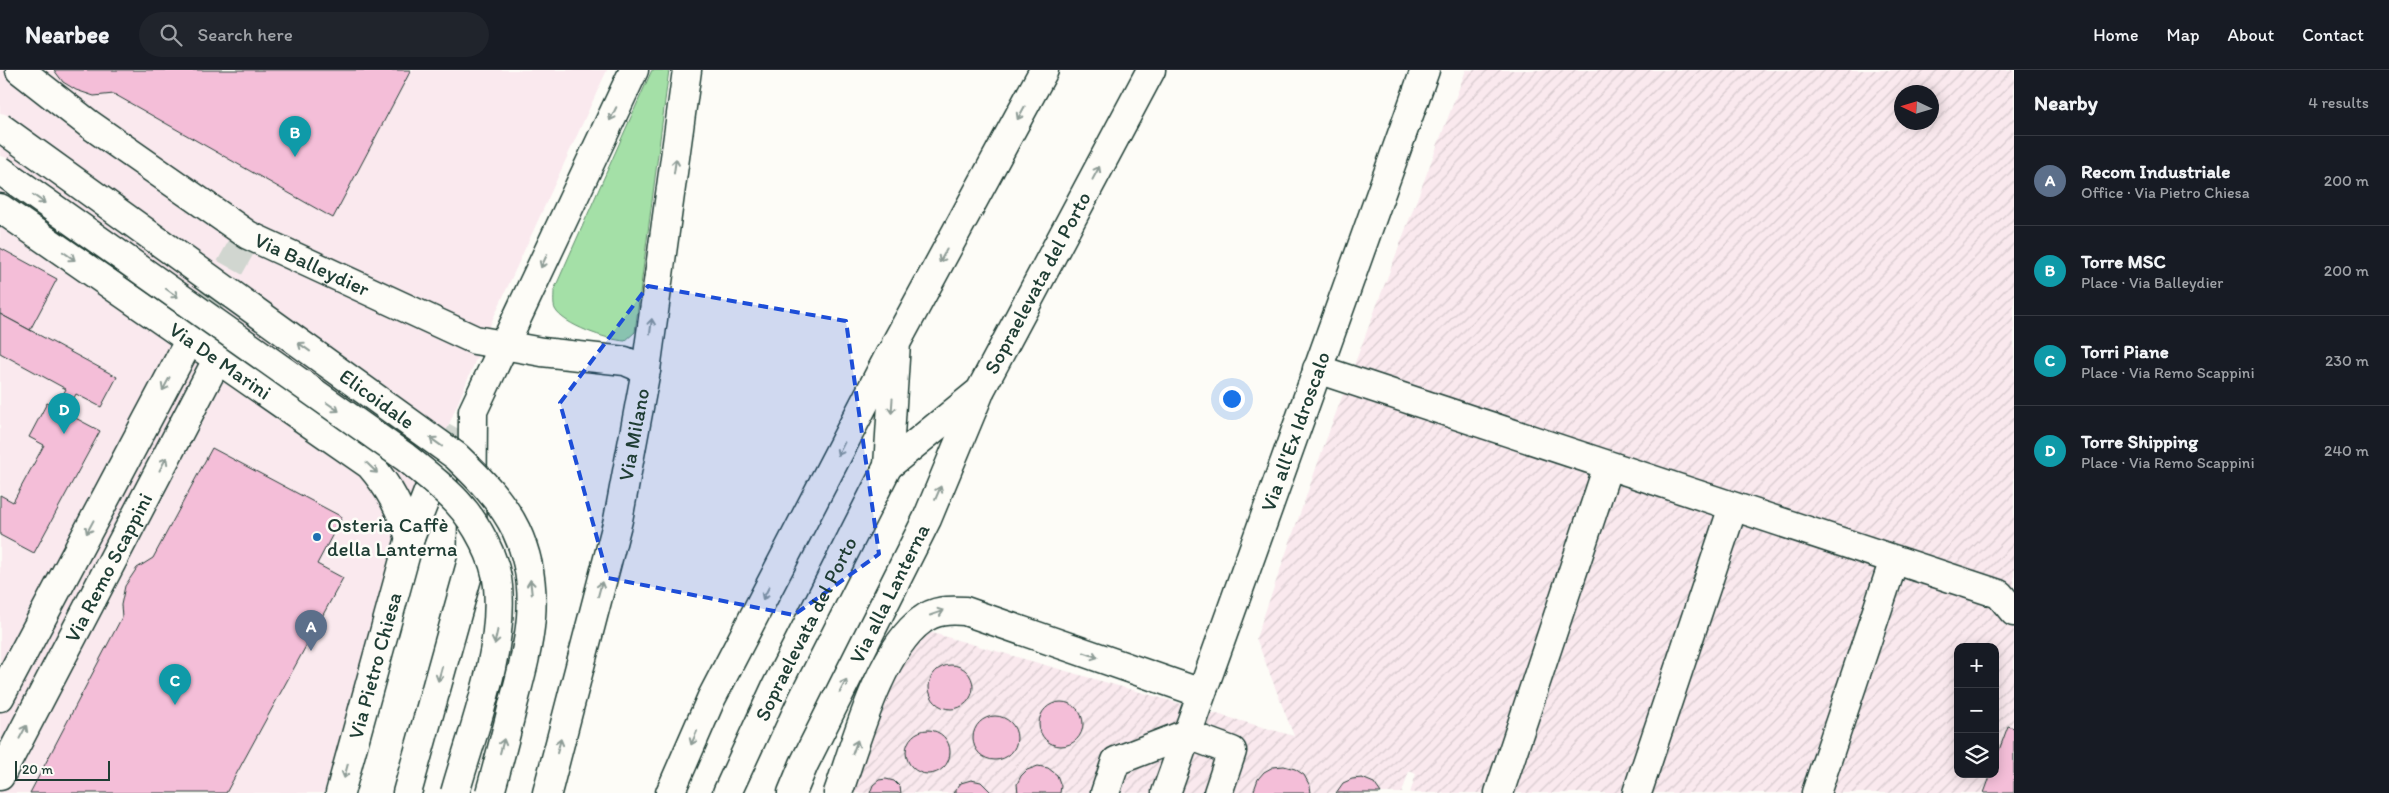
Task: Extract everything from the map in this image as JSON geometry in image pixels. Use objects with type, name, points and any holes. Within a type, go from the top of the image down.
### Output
[{"type":"main road","name":"Via Balleydier","points":[[20,70],[89,124],[248,236],[475,340],[542,352],[625,361],[646,370]]},
{"type":"main road","points":[[407,793],[472,560],[473,411],[634,70]]},
{"type":"main road","name":"Via Milano","points":[[547,793],[618,520],[646,370],[687,70]]},
{"type":"main road","name":"Sopraelevata del Porto","points":[[727,793],[776,687],[888,466],[896,343],[1044,70]]},
{"type":"main road","name":"Sopraelevata del Porto","points":[[888,466],[980,391],[1150,70]]},
{"type":"main road","name":"Via all'Ex Idroscalo","points":[[1166,793],[1425,70]]},
{"type":"main road","name":"Elicoidale","points":[[0,127],[456,456],[481,480],[501,504],[516,530],[527,560],[533,590],[532,625],[520,680],[490,793]]},
{"type":"main road","name":"Elicoidale","points":[[0,170],[405,457],[450,495],[472,522],[486,546],[498,584],[498,625],[488,676],[455,793]]},
{"type":"main road","name":"Via De Marini","points":[[0,208],[370,465],[387,484],[402,511],[410,538]]},
{"type":"main road","name":"Via Remo Scappini","points":[[0,697],[189,341]]},
{"type":"main road","points":[[670,793],[711,700],[896,343]]},
{"type":"main road","name":"Via Remo Scappini","points":[[0,776],[217,360]]},
{"type":"main road","points":[[1317,369],[1999,594],[2014,612]]},
{"type":"main road","name":"Via alla Lanterna","points":[[792,793],[804,764],[927,519],[980,391]]},
{"type":"main road","points":[[1499,793],[1608,466]]},
{"type":"main road","points":[[410,538],[428,492]]},
{"type":"main road","points":[[1637,793],[1733,507]]},
{"type":"main road","name":"Via Pietro Chiesa","points":[[340,793],[410,538]]},
{"type":"main road","points":[[1816,793],[1894,560]]},
{"type":"main road","points":[[838,793],[882,673],[902,640],[921,620],[934,613],[948,610],[965,611],[1201,693]]},
{"type":"main road","points":[[1105,793],[1116,761],[1186,734],[1232,751],[1218,793]]},
{"type":"highlighted area","points":[[648,286],[846,321],[879,554],[794,615],[608,578],[560,403]]},
{"type":"shaded area","points":[[0,70],[607,70],[491,323],[385,579],[324,793],[0,793]]},
{"type":"shaded area","points":[[1466,70],[2014,70],[2014,793],[1410,793],[1416,774],[1409,771],[1402,793],[851,793],[908,626],[1294,736],[1256,638],[1331,426]]},
{"type":"green space","points":[[652,70],[669,70],[635,332],[625,341],[597,335],[567,321],[555,309],[554,290]]},
{"type":"building","points":[[54,70],[411,70],[333,218],[114,94],[94,96],[76,90],[63,82]]},
{"type":"building","points":[[0,248],[57,279],[30,330],[0,314]]},
{"type":"building","points":[[0,314],[117,377],[101,407],[76,394],[66,413],[100,431],[34,553],[0,535],[0,495],[13,502],[44,445],[29,437],[47,403],[56,407],[66,389],[0,353]]},
{"type":"building","points":[[212,448],[342,517],[317,564],[343,578],[226,793],[30,793],[122,617],[121,605],[125,586],[137,568],[153,558]]},
{"type":"building","points":[[951,665],[963,669],[969,675],[973,687],[969,699],[963,705],[951,709],[939,705],[933,699],[929,687],[933,675],[939,669]]},
{"type":"building","points":[[1061,702],[1073,706],[1079,712],[1083,724],[1079,736],[1073,742],[1061,746],[1049,742],[1043,736],[1039,724],[1043,712],[1049,706]]},
{"type":"building","points":[[995,716],[1007,720],[1013,726],[1017,738],[1013,750],[1007,756],[995,760],[983,756],[977,750],[973,738],[977,726],[983,720]]},
{"type":"building","points":[[2008,726],[2014,728],[2014,793],[1984,793],[1990,778],[1999,778],[1999,750]]},
{"type":"building","points":[[928,730],[940,734],[946,740],[950,752],[946,764],[940,770],[928,774],[916,770],[910,764],[906,752],[910,740],[916,734]]},
{"type":"building","points":[[1038,766],[1048,768],[1057,775],[1061,786],[1060,793],[1018,793],[1017,784],[1021,776],[1027,770]]},
{"type":"building","points":[[1284,766],[1295,769],[1304,775],[1310,786],[1311,793],[1253,793],[1258,779],[1264,772],[1273,767]]},
{"type":"building","points":[[1362,778],[1374,783],[1381,793],[1336,793],[1343,783],[1352,779]]},
{"type":"building","points":[[879,780],[894,781],[900,787],[901,793],[870,793],[873,785]]},
{"type":"building","points":[[971,780],[981,782],[992,793],[953,793],[961,783]]},
{"type":"tunnel","points":[[189,341],[248,235]]},
{"type":"tunnel","points":[[428,492],[473,411]]},
{"type":"place","name":"Torre MSC","points":[[295,157]]},
{"type":"place","name":"Torre Shipping","points":[[64,434]]},
{"type":"place","name":"Osteria Caffè della Lanterna","points":[[317,537]]},
{"type":"place","name":"Recom Industriale","points":[[311,651]]},
{"type":"place","name":"Torri Piane","points":[[175,705]]}]
